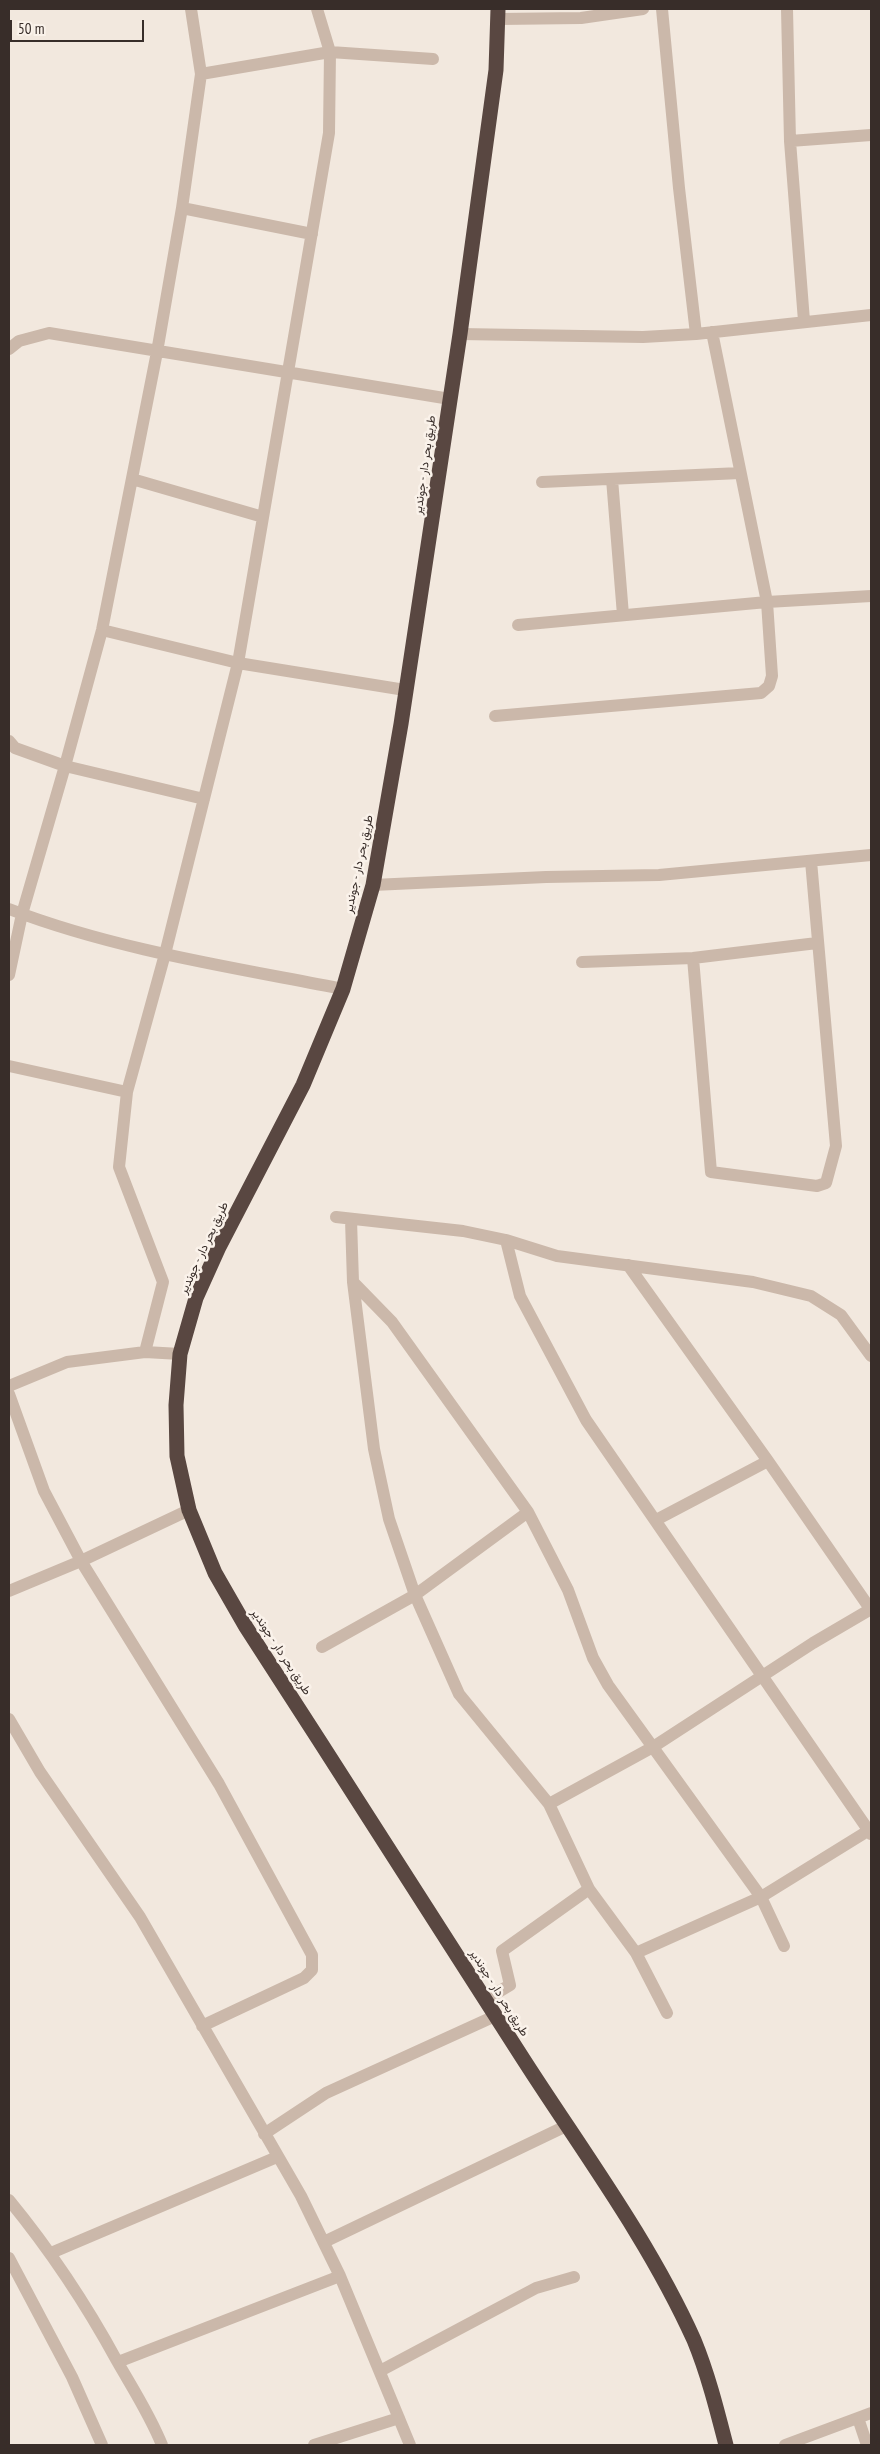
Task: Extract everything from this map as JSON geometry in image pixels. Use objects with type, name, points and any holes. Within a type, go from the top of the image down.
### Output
[{"type":"highway","name":"طريق بحر دار - جوندير","points":[[498,14],[496,70],[460,334],[373,885],[343,989],[303,1085],[219,1247],[196,1298],[180,1354],[176,1405],[177,1456],[189,1510],[214,1573],[246,1627],[495,2016],[638,2233],[665,2280],[694,2342],[714,2399],[726,2445]]},
{"type":"street","points":[[9,974],[22,914],[102,630],[157,352],[182,208],[201,74],[191,9]]},
{"type":"street","points":[[145,1352],[163,1282],[119,1167],[127,1092],[165,954],[238,663],[329,133],[330,52],[317,9]]},
{"type":"street","points":[[498,14],[581,18],[643,9]]},
{"type":"street","points":[[662,9],[678,188],[696,334]]},
{"type":"street","points":[[787,9],[790,141],[804,321]]},
{"type":"street","points":[[201,74],[330,52],[433,60]]},
{"type":"street","points":[[790,141],[871,135]]},
{"type":"street","points":[[182,208],[312,234]]},
{"type":"street","points":[[460,334],[643,337],[696,334],[871,315]]},
{"type":"street","points":[[495,716],[762,693],[769,686],[772,676],[766,602],[712,332]]},
{"type":"street","points":[[9,349],[19,341],[49,333],[450,399]]},
{"type":"street","points":[[542,482],[740,473]]},
{"type":"street","points":[[612,478],[623,615]]},
{"type":"street","points":[[132,479],[263,517]]},
{"type":"street","points":[[518,625],[766,602],[871,596]]},
{"type":"street","points":[[102,630],[238,663],[405,690]]},
{"type":"street","points":[[9,741],[15,748],[65,766],[204,799]]},
{"type":"street","points":[[373,885],[546,877],[659,875],[871,855]]},
{"type":"street","points":[[693,958],[711,1172],[817,1186],[826,1183],[836,1146],[810,861]]},
{"type":"street","points":[[9,909],[165,954],[343,989]]},
{"type":"street","points":[[582,962],[693,958],[817,943]]},
{"type":"street","points":[[9,1066],[127,1092]]},
{"type":"street","points":[[336,1217],[463,1231],[506,1240],[557,1256],[753,1282],[811,1296],[841,1315],[871,1356]]},
{"type":"street","points":[[351,1220],[353,1282],[374,1449],[389,1519],[415,1595],[459,1694],[549,1804],[589,1889],[636,1953],[667,2013]]},
{"type":"street","points":[[506,1240],[520,1296],[586,1420],[762,1677],[871,1831],[761,1897],[636,1953]]},
{"type":"street","points":[[549,1804],[653,1747],[813,1643],[871,1609],[628,1265]]},
{"type":"street","points":[[353,1282],[392,1322],[528,1512],[568,1590],[592,1658],[608,1685],[761,1897],[784,1946]]},
{"type":"street","points":[[9,1386],[67,1362],[145,1352],[180,1354]]},
{"type":"street","points":[[9,1394],[44,1491],[81,1561],[219,1784],[312,1955],[312,1970],[304,1978],[202,2026]]},
{"type":"street","points":[[656,1520],[768,1461]]},
{"type":"street","points":[[9,1591],[81,1561],[189,1510]]},
{"type":"street","points":[[322,1648],[415,1595],[528,1512]]},
{"type":"street","points":[[9,1720],[40,1772],[140,1918],[301,2196],[340,2276],[410,2445]]},
{"type":"street","points":[[486,2000],[510,1985],[502,1950],[589,1889]]},
{"type":"street","points":[[264,2134],[326,2093],[495,2016]]},
{"type":"street","points":[[324,2242],[566,2126]]},
{"type":"street","points":[[51,2253],[277,2157]]},
{"type":"street","points":[[9,2200],[51,2253],[151,2419],[162,2445]]},
{"type":"street","points":[[9,2258],[72,2377],[102,2445]]},
{"type":"street","points":[[118,2362],[340,2276]]},
{"type":"street","points":[[380,2371],[536,2288],[574,2277]]},
{"type":"street","points":[[785,2445],[871,2414]]},
{"type":"street","points":[[314,2445],[399,2418]]},
{"type":"street","points":[[858,2418],[867,2445]]}]
